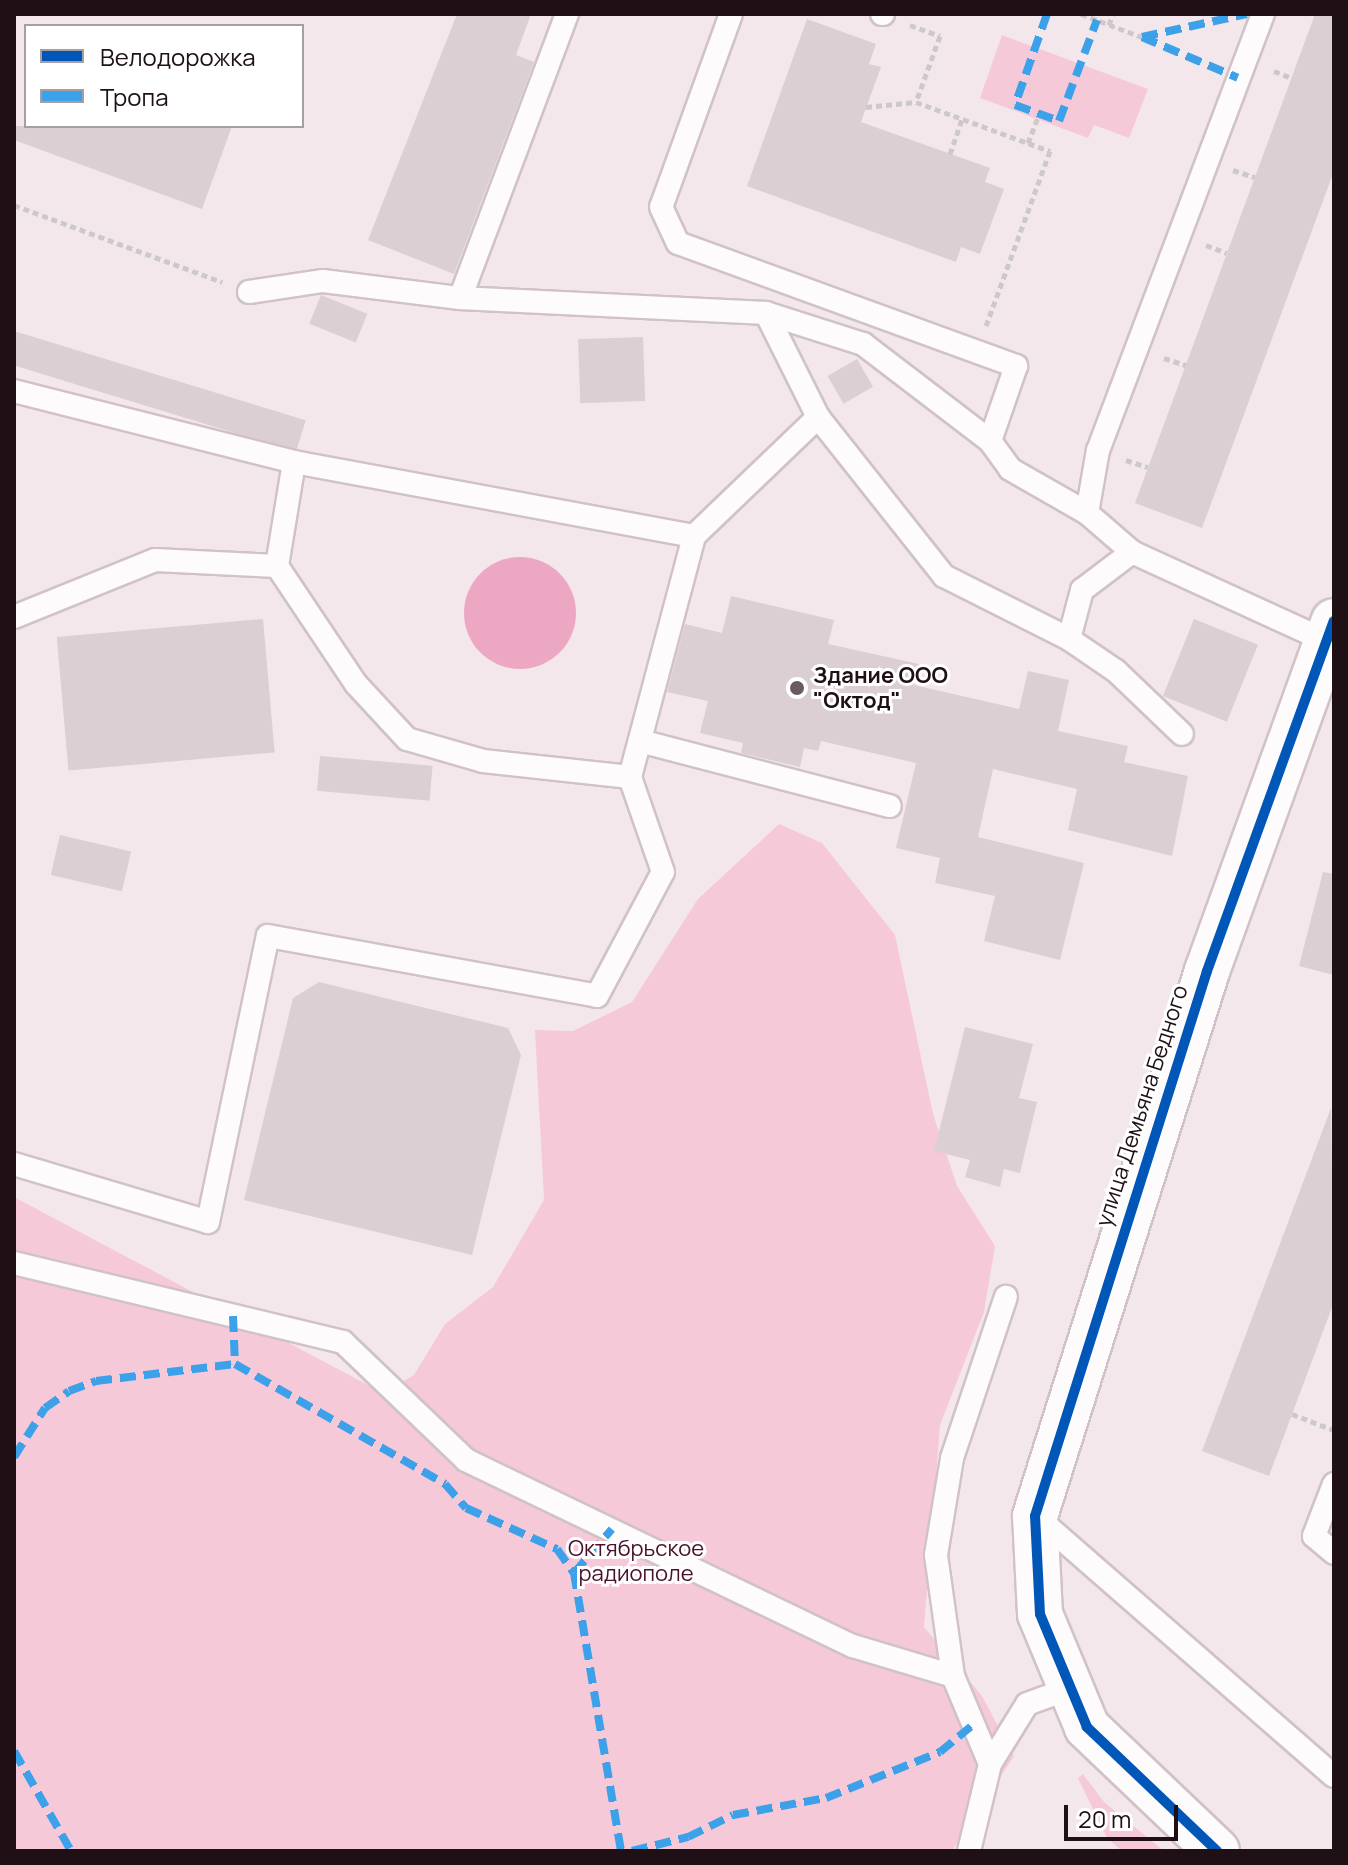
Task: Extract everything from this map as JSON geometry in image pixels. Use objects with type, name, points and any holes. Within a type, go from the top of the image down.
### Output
[{"type":"street","name":"улица Демьяна Бедного","points":[[1217,1851],[1087,1727],[1068,1689],[1040,1614],[1035,1516],[1207,971],[1330,631]]},
{"type":"lane","points":[[460,298],[567,14]]},
{"type":"lane","points":[[731,14],[661,207],[678,243],[1016,366],[990,441]]},
{"type":"lane","points":[[1087,513],[1098,450],[1263,14]]},
{"type":"lane","points":[[249,292],[323,281],[460,298],[766,313],[863,344],[990,441],[1010,469],[1087,513],[1132,552],[1330,631]]},
{"type":"lane","points":[[766,313],[818,417],[944,576],[1069,639],[1116,671],[1182,734]]},
{"type":"lane","points":[[14,391],[294,462],[694,536]]},
{"type":"lane","points":[[14,1164],[208,1222],[268,936],[597,996],[663,872],[630,777],[694,536],[818,417]]},
{"type":"lane","points":[[294,462],[277,566],[356,684],[407,739],[483,761],[630,777]]},
{"type":"lane","points":[[1069,639],[1082,590],[1132,552]]},
{"type":"lane","points":[[14,617],[155,560],[277,566]]},
{"type":"lane","points":[[640,741],[890,806]]},
{"type":"lane","points":[[14,1263],[343,1342],[466,1460],[853,1646],[953,1676]]},
{"type":"lane","points":[[990,1764],[953,1676],[936,1555],[952,1458],[1006,1297]]},
{"type":"lane","points":[[1334,1484],[1314,1536],[1334,1553]]},
{"type":"lane","points":[[1035,1516],[1334,1776]]},
{"type":"lane","points":[[969,1851],[990,1764],[1027,1704],[1068,1689]]},
{"type":"path","points":[[882,14],[940,36],[916,102]]},
{"type":"path","points":[[1081,14],[1142,37]]},
{"type":"path","points":[[1109,25],[1113,14]]},
{"type":"path","points":[[866,107],[916,102],[1050,151],[977,352]]},
{"type":"path","points":[[1028,143],[1039,114]]},
{"type":"path","points":[[950,154],[962,119]]},
{"type":"path","points":[[14,205],[249,292]]},
{"type":"path","points":[[1292,1414],[1334,1430]]},
{"type":"green space","points":[[1002,35],[1148,89],[1129,138],[1094,125],[1088,138],[980,98]]},
{"type":"green space","name":"Октябрьское радиополе","points":[[779,824],[822,843],[895,935],[933,1114],[957,1186],[995,1246],[984,1312],[940,1425],[924,1627],[982,1696],[1014,1756],[952,1851],[14,1851],[14,1197],[383,1393],[414,1375],[445,1324],[493,1287],[544,1200],[535,1030],[573,1031],[632,1002],[698,899]]},
{"type":"green space","points":[[1083,1774],[1104,1802],[1164,1851],[1122,1851],[1107,1838],[1078,1778]]},
{"type":"shaded area","points":[[520,557],[541,561],[560,573],[572,592],[576,613],[572,634],[560,653],[541,665],[520,669],[499,665],[480,653],[468,634],[464,613],[468,592],[480,573],[499,561]]},
{"type":"building","points":[[457,14],[531,14],[516,55],[534,62],[454,274],[368,240]]},
{"type":"building","points":[[1315,14],[1334,14],[1334,171],[1202,528],[1135,503]]},
{"type":"building","points":[[807,19],[876,44],[869,64],[881,67],[861,122],[990,168],[985,182],[1004,189],[980,254],[961,247],[956,262],[747,186]]},
{"type":"building","points":[[14,126],[231,128],[202,209],[14,140]]},
{"type":"building","points":[[321,295],[367,314],[356,342],[309,324]]},
{"type":"building","points":[[14,331],[306,420],[296,452],[14,366]]},
{"type":"building","points":[[643,337],[645,401],[580,403],[578,339]]},
{"type":"building","points":[[857,359],[873,387],[844,404],[828,376]]},
{"type":"building","points":[[731,596],[834,620],[828,644],[919,664],[914,685],[1019,709],[1028,671],[1069,680],[1058,731],[1128,746],[1124,762],[1188,776],[1172,856],[1068,830],[1077,789],[993,769],[978,837],[1084,863],[1060,960],[984,941],[995,896],[935,883],[940,858],[896,848],[916,763],[821,741],[818,751],[804,748],[800,767],[741,753],[743,743],[700,733],[708,701],[667,692],[685,624],[722,633]]},
{"type":"building","points":[[263,619],[275,752],[68,771],[57,637]]},
{"type":"building","points":[[1194,619],[1258,645],[1227,722],[1163,696]]},
{"type":"building","points":[[320,756],[433,766],[430,801],[317,791]]},
{"type":"building","points":[[60,835],[131,851],[122,891],[51,875]]},
{"type":"building","points":[[1323,872],[1334,874],[1334,975],[1299,966]]},
{"type":"building","points":[[319,982],[508,1028],[521,1055],[472,1255],[244,1200],[293,998]]},
{"type":"building","points":[[965,1027],[1033,1044],[1019,1098],[1037,1102],[1020,1173],[1004,1169],[1000,1187],[965,1177],[970,1160],[934,1151]]},
{"type":"building","points":[[1331,1108],[1334,1302],[1269,1476],[1202,1451]]},
{"type":"marked path","points":[[1047,14],[1015,105],[1059,121],[1097,20]]},
{"type":"marked path","points":[[1142,37],[1247,14]]},
{"type":"marked path","points":[[1142,37],[1238,78]]},
{"type":"marked path","points":[[233,1316],[235,1364]]},
{"type":"marked path","points":[[14,1457],[45,1408],[69,1391],[96,1381],[235,1364],[445,1484],[466,1508],[557,1549],[574,1573],[621,1851]]},
{"type":"marked path","points":[[574,1573],[612,1529]]},
{"type":"marked path","points":[[632,1851],[688,1837],[733,1815],[826,1798],[940,1752],[974,1724]]},
{"type":"marked path","points":[[14,1751],[71,1851]]},
{"type":"cycle path","points":[[1217,1851],[1087,1727],[1040,1614],[1035,1516],[1207,971],[1334,621]]},
{"type":"place","name":"Здание ООО \"Октод\"","points":[[797,688]]}]
